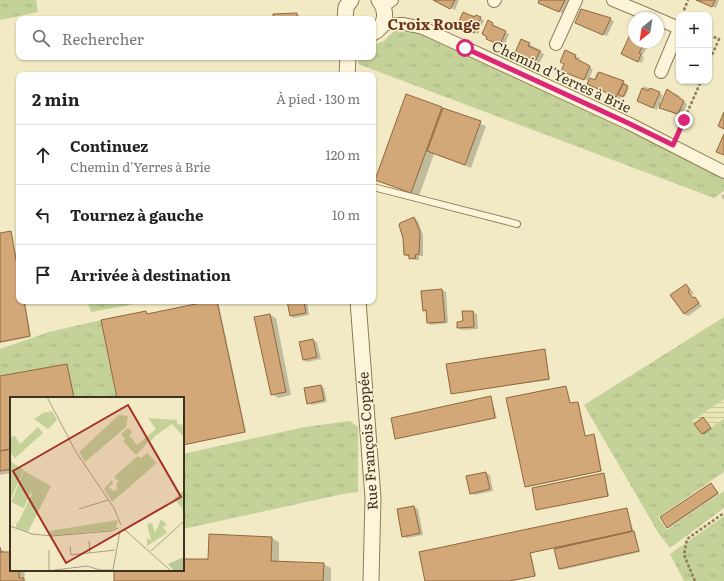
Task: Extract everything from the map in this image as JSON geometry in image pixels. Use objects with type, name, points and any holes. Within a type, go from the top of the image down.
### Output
[{"type":"street","points":[[345,16],[346,7],[351,0]]},
{"type":"street","points":[[556,44],[576,0]]},
{"type":"street","points":[[614,0],[643,12]]},
{"type":"street","points":[[378,29],[385,12],[385,2]]},
{"type":"street","points":[[664,21],[676,27]]},
{"type":"street","name":"Chemin d'Yerres à Brie","points":[[378,29],[404,24],[423,28],[628,123],[724,172]]},
{"type":"street","points":[[661,72],[676,35]]},
{"type":"street","points":[[347,72],[348,60]]},
{"type":"street","name":"Rue François Coppée","points":[[358,304],[373,498],[370,581]]},
{"type":"lane","points":[[376,188],[517,224]]},
{"type":"path","points":[[683,12],[688,0]]},
{"type":"path","points":[[712,36],[719,39],[712,55]]},
{"type":"path","points":[[673,145],[700,84]]},
{"type":"path","points":[[695,581],[684,555],[687,539],[724,513]]},
{"type":"shaded area","points":[[724,399],[724,419],[702,434],[692,421]]},
{"type":"green space","points":[[0,0],[36,0],[38,12],[0,20]]},
{"type":"green space","points":[[395,30],[415,32],[429,37],[724,176],[724,191],[714,198],[358,64],[359,60],[376,60],[376,44],[384,41]]},
{"type":"green space","points":[[88,304],[135,304],[91,312]]},
{"type":"green space","points":[[724,317],[724,399],[692,421],[702,434],[724,419],[724,472],[658,517],[667,530],[724,491],[724,508],[670,548],[659,534],[584,405]]},
{"type":"green space","points":[[101,320],[117,397],[74,397],[67,364],[0,376],[0,349],[49,332]]},
{"type":"green space","points":[[350,421],[358,427],[358,492],[184,529],[184,454],[305,427]]},
{"type":"green space","points":[[724,516],[724,581],[684,581],[670,554]]},
{"type":"building","points":[[433,0],[455,0],[450,9]]},
{"type":"building","points":[[539,0],[565,0],[559,12],[538,3]]},
{"type":"building","points":[[696,0],[715,0],[712,7]]},
{"type":"building","points":[[581,9],[611,18],[603,35],[575,23]]},
{"type":"building","points":[[463,12],[474,17],[476,15],[481,17],[474,33],[457,26]]},
{"type":"building","points":[[297,13],[297,16],[273,16],[273,14]]},
{"type":"building","points":[[488,20],[493,23],[492,25],[506,31],[500,45],[486,39],[487,37],[482,34]]},
{"type":"building","points":[[521,39],[530,43],[528,46],[540,51],[534,64],[514,55]]},
{"type":"building","points":[[628,39],[628,48],[642,48],[639,53],[641,54],[638,62],[621,54]]},
{"type":"building","points":[[565,50],[576,55],[575,58],[590,66],[584,80],[561,71],[564,64],[560,62]]},
{"type":"building","points":[[599,72],[624,81],[616,97],[587,84],[590,78],[595,80]]},
{"type":"building","points":[[623,84],[628,86],[623,97],[618,94]]},
{"type":"building","points":[[642,88],[648,91],[650,88],[660,92],[653,108],[637,101]]},
{"type":"building","points":[[667,89],[684,101],[678,114],[659,108]]},
{"type":"building","points":[[406,94],[442,107],[411,193],[376,180]]},
{"type":"building","points":[[443,108],[481,121],[465,165],[427,151]]},
{"type":"building","points":[[724,112],[724,129],[718,126]]},
{"type":"building","points":[[724,134],[724,155],[716,152]]},
{"type":"building","points":[[414,217],[420,232],[419,254],[415,255],[416,258],[409,259],[409,255],[404,255],[403,238],[399,225],[400,223]]},
{"type":"building","points":[[11,231],[16,259],[16,304],[25,304],[30,336],[0,342],[0,233]]},
{"type":"building","points":[[686,284],[690,290],[688,292],[693,298],[695,297],[699,303],[684,314],[670,295]]},
{"type":"building","points":[[442,289],[445,322],[427,323],[426,310],[423,311],[421,291]]},
{"type":"building","points":[[195,304],[218,304],[245,432],[184,445],[184,397],[117,397],[101,320],[146,311],[147,314]]},
{"type":"building","points":[[288,304],[304,304],[306,313],[290,316]]},
{"type":"building","points":[[462,311],[473,311],[474,327],[457,328],[457,322],[463,321]]},
{"type":"building","points":[[270,314],[286,392],[271,395],[254,317]]},
{"type":"building","points":[[313,339],[317,357],[303,360],[299,342]]},
{"type":"building","points":[[545,349],[549,379],[451,394],[446,364]]},
{"type":"building","points":[[67,364],[74,397],[10,397],[10,449],[0,451],[0,376]]},
{"type":"building","points":[[321,385],[324,400],[307,404],[304,388]]},
{"type":"building","points":[[566,386],[570,403],[578,402],[585,436],[594,434],[601,471],[525,487],[506,398]]},
{"type":"building","points":[[491,396],[495,418],[395,439],[391,418]]},
{"type":"building","points":[[703,417],[711,428],[702,434],[694,424]]},
{"type":"building","points":[[10,449],[10,469],[0,471],[0,451]]},
{"type":"building","points":[[486,472],[490,489],[470,494],[466,476]]},
{"type":"building","points":[[604,473],[608,496],[536,510],[532,488]]},
{"type":"building","points":[[711,483],[718,493],[667,528],[660,517]]},
{"type":"building","points":[[414,506],[420,533],[402,537],[397,509]]},
{"type":"building","points":[[627,508],[632,531],[530,553],[535,576],[509,581],[425,581],[419,552]]},
{"type":"building","points":[[634,531],[639,551],[559,569],[554,549]]},
{"type":"building","points":[[209,534],[272,537],[271,561],[324,563],[323,581],[114,581],[114,571],[184,571],[184,559],[208,559]]},
{"type":"building","points":[[0,552],[10,552],[10,571],[19,571],[19,578],[24,578],[24,581],[0,581]]},
{"type":"district","name":"Croix Rouge","points":[[434,23]]},
{"type":"route","points":[[465,48],[673,145],[684,120]]}]
